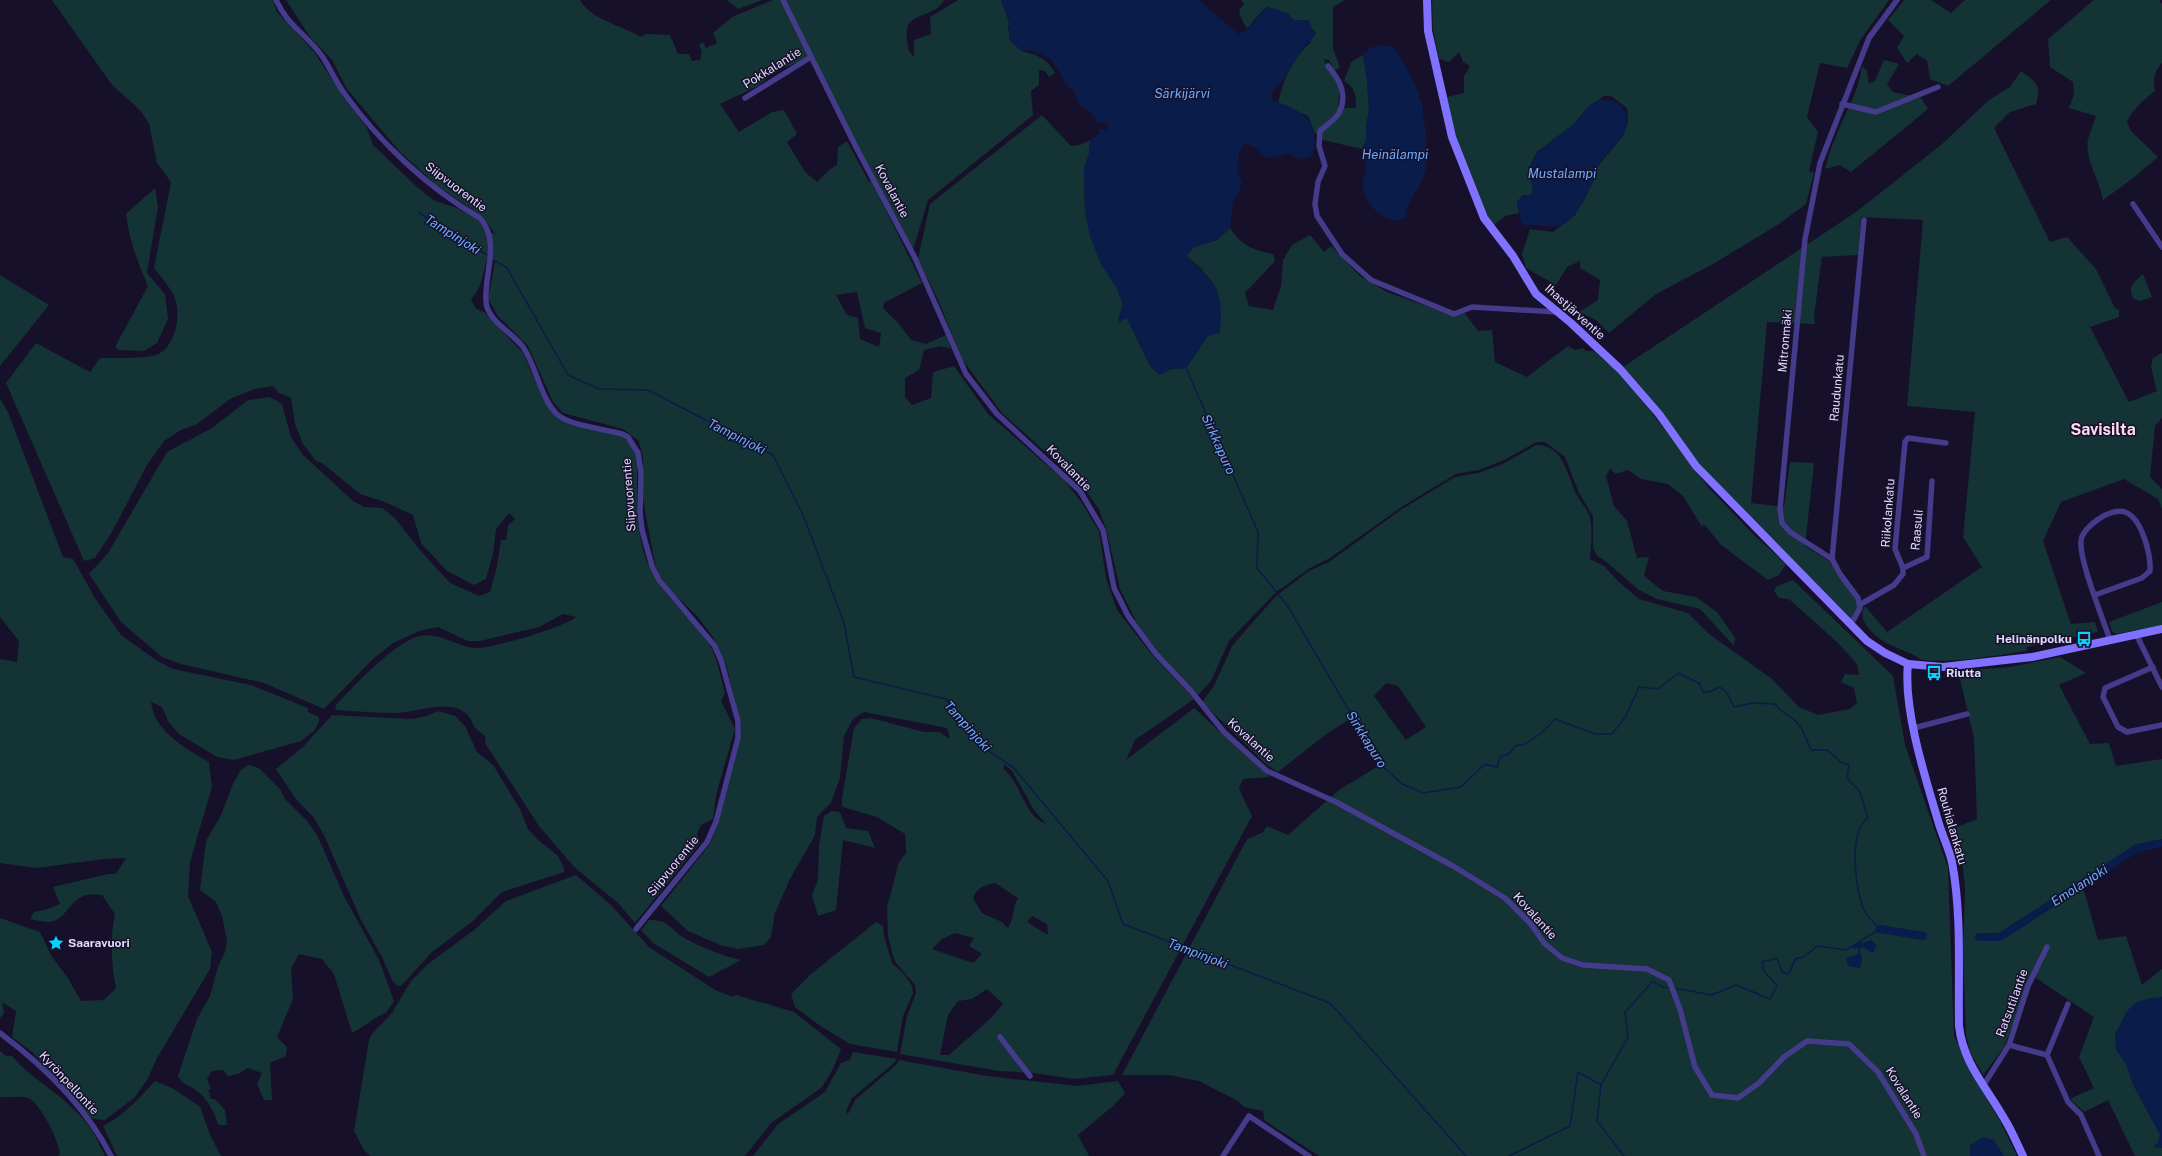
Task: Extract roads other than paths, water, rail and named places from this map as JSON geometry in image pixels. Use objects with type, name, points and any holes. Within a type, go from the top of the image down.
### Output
[{"type":"street","name":"Siipvuorentie","points":[[276,0],[288,21],[322,56],[344,93],[381,137],[433,187],[480,218],[485,224],[491,237],[486,302],[488,312],[523,346],[543,391],[558,415],[575,423],[622,434],[628,437],[635,446],[638,453],[641,473],[640,512],[642,530],[652,566],[659,580],[714,645],[721,660],[736,708],[738,738],[716,822],[707,842],[694,860],[636,929]]},
{"type":"street","name":"Kovalantie","points":[[783,0],[856,149],[915,258],[966,374],[998,414],[1080,491],[1102,530],[1114,588],[1128,616],[1156,654],[1191,691],[1224,732],[1267,771],[1343,806],[1453,866],[1505,898],[1531,924],[1544,943],[1562,958],[1583,966],[1647,969],[1669,980],[1680,1009],[1695,1067],[1712,1095],[1738,1098],[1759,1082],[1784,1056],[1807,1041],[1849,1044],[1878,1072],[1916,1134],[1924,1156]]},
{"type":"street","name":"Ihastjärventie","points":[[1427,0],[1428,31],[1452,136],[1484,218],[1513,256],[1536,294],[1571,322],[1620,369],[1659,414],[1696,466],[1849,623]]},
{"type":"street","name":"Mitronmäki","points":[[1832,559],[1790,532],[1782,523],[1780,509],[1805,239],[1820,162],[1842,104],[1869,38],[1897,0]]},
{"type":"street","name":"Pokkalantie","points":[[745,98],[811,57]]},
{"type":"street","points":[[1328,66],[1340,80],[1342,102],[1339,114],[1320,130],[1319,146],[1325,166],[1318,182],[1315,204],[1318,216],[1342,254],[1371,280],[1454,314],[1472,307],[1557,312]]},
{"type":"street","points":[[1842,104],[1876,112],[1938,87]]},
{"type":"street","points":[[2133,204],[2162,247]]},
{"type":"street","name":"Raudunkatu","points":[[1832,559],[1864,220]]},
{"type":"street","name":"Riikolankatu","points":[[1903,568],[1895,548],[1905,442],[1908,438],[1946,443]]},
{"type":"street","name":"Raasuli","points":[[1903,568],[1927,557],[1932,481]]},
{"type":"street","points":[[2095,595],[2142,578],[2150,570],[2151,562],[2142,530],[2135,520],[2125,512],[2115,511],[2093,522],[2084,530],[2081,540],[2081,551],[2095,595],[2110,640]]},
{"type":"street","points":[[1832,559],[1840,574],[1861,604]]},
{"type":"street","points":[[1903,568],[1903,574],[1894,585],[1861,604],[1856,616],[1849,623],[1876,648],[1908,664],[1943,667],[2005,661],[2137,636],[2162,629]]},
{"type":"street","points":[[2137,636],[2162,687]]},
{"type":"street","name":"Rouhialankatu","points":[[1908,664],[1908,684],[1914,728],[1922,766],[1950,852],[1953,869],[1958,918],[1960,1035],[1965,1054],[1983,1086],[2006,1120],[2023,1156]]},
{"type":"street","points":[[2153,667],[2105,688],[2103,697],[2118,727],[2128,732],[2162,725]]},
{"type":"street","points":[[1914,728],[1967,714]]},
{"type":"street","name":"Ratsutilantie","points":[[1983,1086],[2009,1045],[2028,986],[2047,947]]},
{"type":"street","points":[[2068,1004],[2047,1055],[2068,1102],[2081,1115],[2100,1156]]},
{"type":"street","name":"Kyrönpellontie","points":[[0,1033],[36,1060],[100,1134],[111,1156]]},
{"type":"street","points":[[1000,1037],[1030,1076]]},
{"type":"street","points":[[2009,1045],[2047,1055]]},
{"type":"street","points":[[1223,1156],[1249,1116],[1309,1156]]},
{"type":"water","name":"Särkijärvi","points":[[1001,0],[1199,0],[1238,34],[1247,30],[1268,7],[1287,13],[1294,20],[1309,20],[1311,27],[1316,33],[1302,50],[1281,83],[1271,93],[1272,100],[1300,113],[1307,118],[1312,125],[1314,143],[1312,156],[1301,160],[1288,153],[1266,157],[1257,149],[1244,143],[1239,154],[1238,171],[1242,182],[1238,194],[1233,201],[1230,228],[1217,240],[1194,247],[1186,256],[1205,273],[1216,288],[1219,297],[1221,318],[1220,332],[1207,337],[1186,368],[1171,369],[1159,375],[1150,366],[1127,318],[1123,319],[1120,324],[1118,319],[1123,305],[1117,288],[1101,264],[1090,237],[1085,211],[1084,168],[1089,154],[1090,140],[1098,134],[1099,129],[1107,130],[1108,126],[1105,122],[1098,123],[1094,116],[1078,103],[1075,93],[1066,84],[1051,59],[1031,50],[1021,51],[1009,39],[1009,22]]},
{"type":"water","name":"Heinälampi","points":[[1381,45],[1394,47],[1414,81],[1422,104],[1426,135],[1426,169],[1423,179],[1408,205],[1405,218],[1395,221],[1384,217],[1374,209],[1365,197],[1362,183],[1366,169],[1362,149],[1366,141],[1366,127],[1369,110],[1367,79],[1363,55],[1370,48]]},
{"type":"water","name":"Mustalampi","points":[[1598,100],[1607,100],[1618,103],[1623,108],[1627,120],[1623,135],[1597,168],[1596,176],[1583,202],[1570,220],[1560,226],[1525,226],[1522,223],[1517,204],[1523,195],[1531,195],[1533,189],[1528,169],[1537,152],[1574,124],[1588,107]]},
{"type":"water","points":[[1871,940],[1877,945],[1873,953],[1862,947],[1860,949],[1862,961],[1860,968],[1848,966],[1846,958],[1858,954],[1859,947],[1854,949],[1852,947],[1861,941],[1862,943]]},
{"type":"water","points":[[2162,997],[2162,1148],[2153,1147],[2158,1142],[2160,1135],[2133,1085],[2126,1064],[2116,1050],[2115,1034],[2127,1011],[2136,1002]]},
{"type":"water","points":[[1983,1137],[1994,1140],[2004,1156],[1970,1156],[1970,1145]]},
{"type":"waterway","name":"Tampinjoki","points":[[419,213],[487,255]]},
{"type":"waterway","name":"Tampinjoki","points":[[494,260],[507,268],[568,375],[599,389],[648,390],[773,455],[803,515],[844,623],[854,677],[946,699],[984,748],[1013,767],[1108,881],[1123,924],[1330,1003],[1466,1156]]},
{"type":"waterway","name":"Sirkkapuro","points":[[1186,368],[1258,532],[1257,568],[1287,605],[1381,765],[1402,784],[1423,793],[1461,787],[1485,764],[1497,767],[1500,757],[1509,754],[1515,746],[1525,744],[1543,732],[1555,719],[1595,734],[1612,734],[1626,716],[1639,687],[1658,689],[1678,673],[1699,683],[1703,692],[1709,692],[1720,687],[1727,693],[1734,707],[1753,703],[1775,704],[1798,724],[1811,750],[1827,750],[1841,762],[1849,765],[1847,778],[1860,792],[1868,818],[1862,825],[1858,835],[1856,848],[1855,862],[1858,889],[1864,910],[1880,929],[1846,950],[1817,946],[1804,957],[1795,959],[1789,974],[1782,972],[1777,958],[1762,962],[1764,971],[1777,986],[1770,999],[1736,985],[1712,995],[1674,988]]},
{"type":"waterway","name":"Emolanjoki","points":[[1979,937],[2000,937],[2137,848],[2162,843]]},
{"type":"waterway","points":[[1880,929],[1923,936]]},
{"type":"waterway","points":[[1624,1156],[1597,1121],[1601,1085],[1628,1037],[1625,1012],[1653,981],[1662,987],[1671,988]]},
{"type":"waterway","name":"Tampinjoki","points":[[1509,1156],[1570,1126],[1578,1072],[1601,1085]]},
{"type":"place","name":"Helinänpolku","points":[[2084,639]]},
{"type":"place","name":"Riutta","points":[[1934,673]]},
{"type":"place","name":"Saaravuori","points":[[56,943]]},
{"type":"district","name":"Savisilta","points":[[2103,429]]}]
